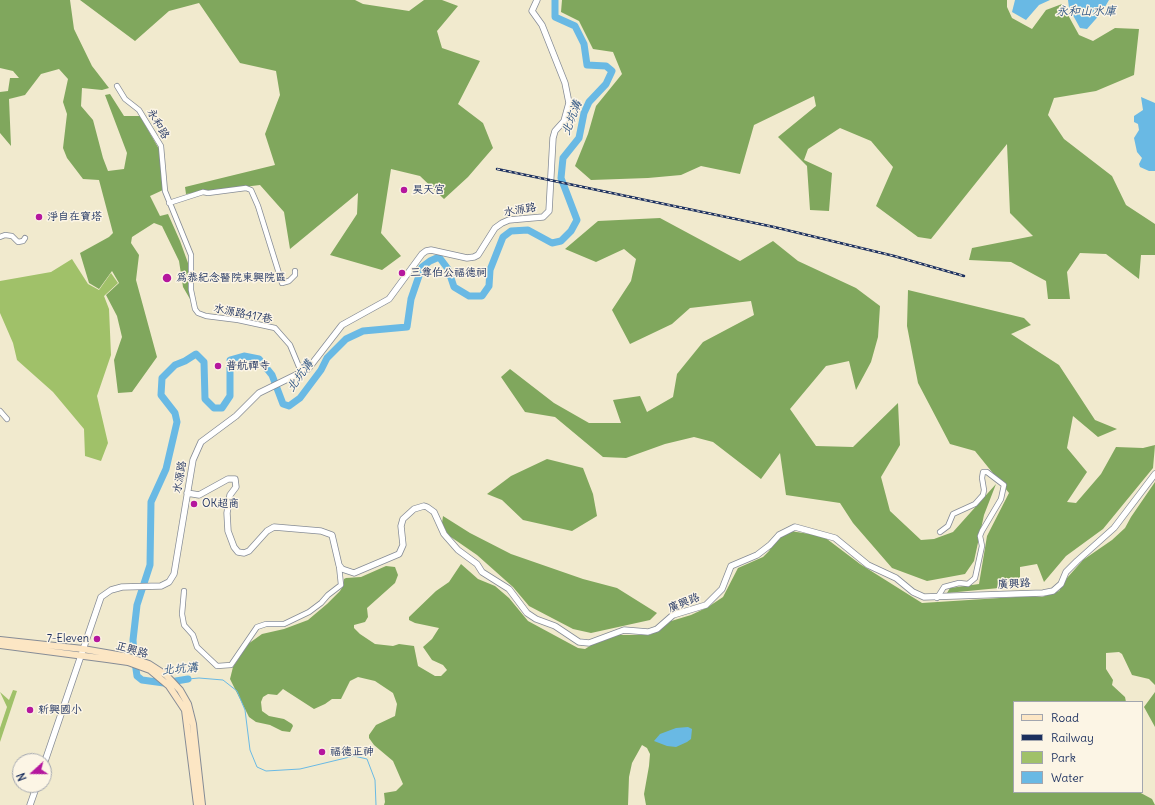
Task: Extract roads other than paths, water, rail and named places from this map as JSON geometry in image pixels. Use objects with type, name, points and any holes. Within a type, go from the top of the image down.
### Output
[{"type":"main road","name":"正興路","points":[[0,640],[149,664],[166,675],[188,704],[193,724],[202,805]]},
{"type":"main road","name":"正興路","points":[[0,645],[82,652]]},
{"type":"main road","name":"正興路","points":[[139,663],[158,676],[167,685],[177,696],[185,710],[197,805]]},
{"type":"street","name":"水源路","points":[[82,652],[101,597],[111,590],[164,584],[174,574],[193,460],[197,448],[201,442],[236,416],[251,399],[302,374],[308,369],[342,325],[389,299],[422,254],[426,251],[431,250],[467,258],[474,257],[478,255],[495,228],[502,222],[543,217],[549,211],[553,138],[555,131],[564,121],[569,103],[565,84],[542,25],[532,11],[537,0]]},
{"type":"street","name":"永和路","points":[[117,86],[125,99],[139,110],[161,146],[165,191],[170,203]]},
{"type":"street","points":[[170,203],[203,192],[208,193],[246,188],[251,190],[258,206],[282,283],[289,281],[295,275],[295,271]]},
{"type":"street","name":"水源路417巷","points":[[170,203],[191,255],[191,290],[198,312],[206,316],[238,320],[275,328],[290,346],[302,374]]},
{"type":"street","points":[[0,237],[5,235],[12,236],[18,242],[23,241],[25,238]]},
{"type":"street","points":[[0,411],[7,419]]},
{"type":"street","points":[[938,598],[944,587],[951,584],[968,584],[975,578],[982,546],[980,536],[1001,499],[1004,485],[987,472],[983,472],[983,496],[975,504],[952,514],[948,526],[940,532]]},
{"type":"street","name":"廣興路","points":[[339,565],[342,569],[354,573],[396,557],[403,545],[401,526],[403,519],[414,510],[424,506],[434,512],[444,534],[458,550],[476,564],[482,572],[509,589],[527,613],[536,619],[555,626],[579,642],[589,644],[624,630],[648,632],[657,629],[672,615],[706,605],[722,589],[731,566],[758,555],[770,545],[779,534],[795,527],[835,538],[868,565],[896,578],[914,592],[924,597],[938,598],[1043,593],[1053,591],[1061,584],[1066,572],[1114,528],[1155,474]]},
{"type":"street","points":[[184,591],[182,614],[184,626],[193,635],[197,648],[220,666],[231,665],[257,628],[266,624],[284,624],[309,612],[341,585],[339,565],[332,535],[328,532],[308,529],[270,528],[249,551],[244,554],[238,552],[234,547],[228,531],[226,513],[230,495],[236,487],[235,479],[228,479],[199,495],[188,493]]},
{"type":"street","points":[[48,753],[82,652]]},
{"type":"street","points":[[30,805],[34,793]]},
{"type":"water","name":"永和山水庫","points":[[1015,0],[1050,0],[1039,5],[1026,20],[1012,12]]},
{"type":"water","name":"永和山水庫","points":[[1068,0],[1109,0],[1102,12],[1087,29],[1080,28],[1069,8]]},
{"type":"water","points":[[1141,97],[1155,103],[1155,171],[1149,171],[1140,167],[1139,164],[1142,158],[1137,152],[1134,138],[1139,130],[1138,124],[1134,122],[1134,116],[1143,110]]},
{"type":"water","points":[[688,727],[692,729],[691,739],[676,747],[667,746],[654,741],[660,734],[676,728]]},
{"type":"waterway","name":"北坑溝","points":[[188,679],[164,683],[142,680],[137,676],[134,655],[133,640],[137,605],[150,565],[151,502],[166,469],[177,422],[175,413],[161,395],[162,378],[175,365],[196,354],[204,362],[205,399],[214,408],[222,408],[230,396],[230,360],[244,356],[259,359],[272,375],[283,404],[289,406],[300,398],[321,370],[327,358],[346,339],[363,331],[407,327],[411,299],[422,267],[430,261],[439,257],[448,269],[454,287],[469,296],[482,296],[489,286],[490,270],[503,237],[511,231],[528,230],[552,243],[561,241],[571,231],[577,220],[561,178],[563,158],[579,138],[584,113],[589,102],[606,84],[612,71],[606,66],[587,65],[584,44],[575,26],[555,17],[555,0]]},
{"type":"waterway","name":"北坑溝","points":[[188,679],[199,678],[223,680],[237,691],[245,710],[250,750],[257,767],[266,771],[300,769],[354,756],[367,759],[375,780],[376,805]]},
{"type":"railway","points":[[497,169],[774,227],[894,256],[964,276]]},
{"type":"place","name":"昊天宮","points":[[404,190]]},
{"type":"place","name":"淨自在寶塔","points":[[39,217]]},
{"type":"place","name":"三尊伯公福德祠","points":[[402,273]]},
{"type":"place","name":"為恭紀念醫院東興院區","points":[[167,278]]},
{"type":"place","name":"普航禪寺","points":[[218,366]]},
{"type":"place","name":"OK超商","points":[[194,504]]},
{"type":"place","name":"7-Eleven","points":[[97,639]]},
{"type":"place","name":"新興國小","points":[[30,710]]},
{"type":"place","name":"福德正神","points":[[322,752]]}]
